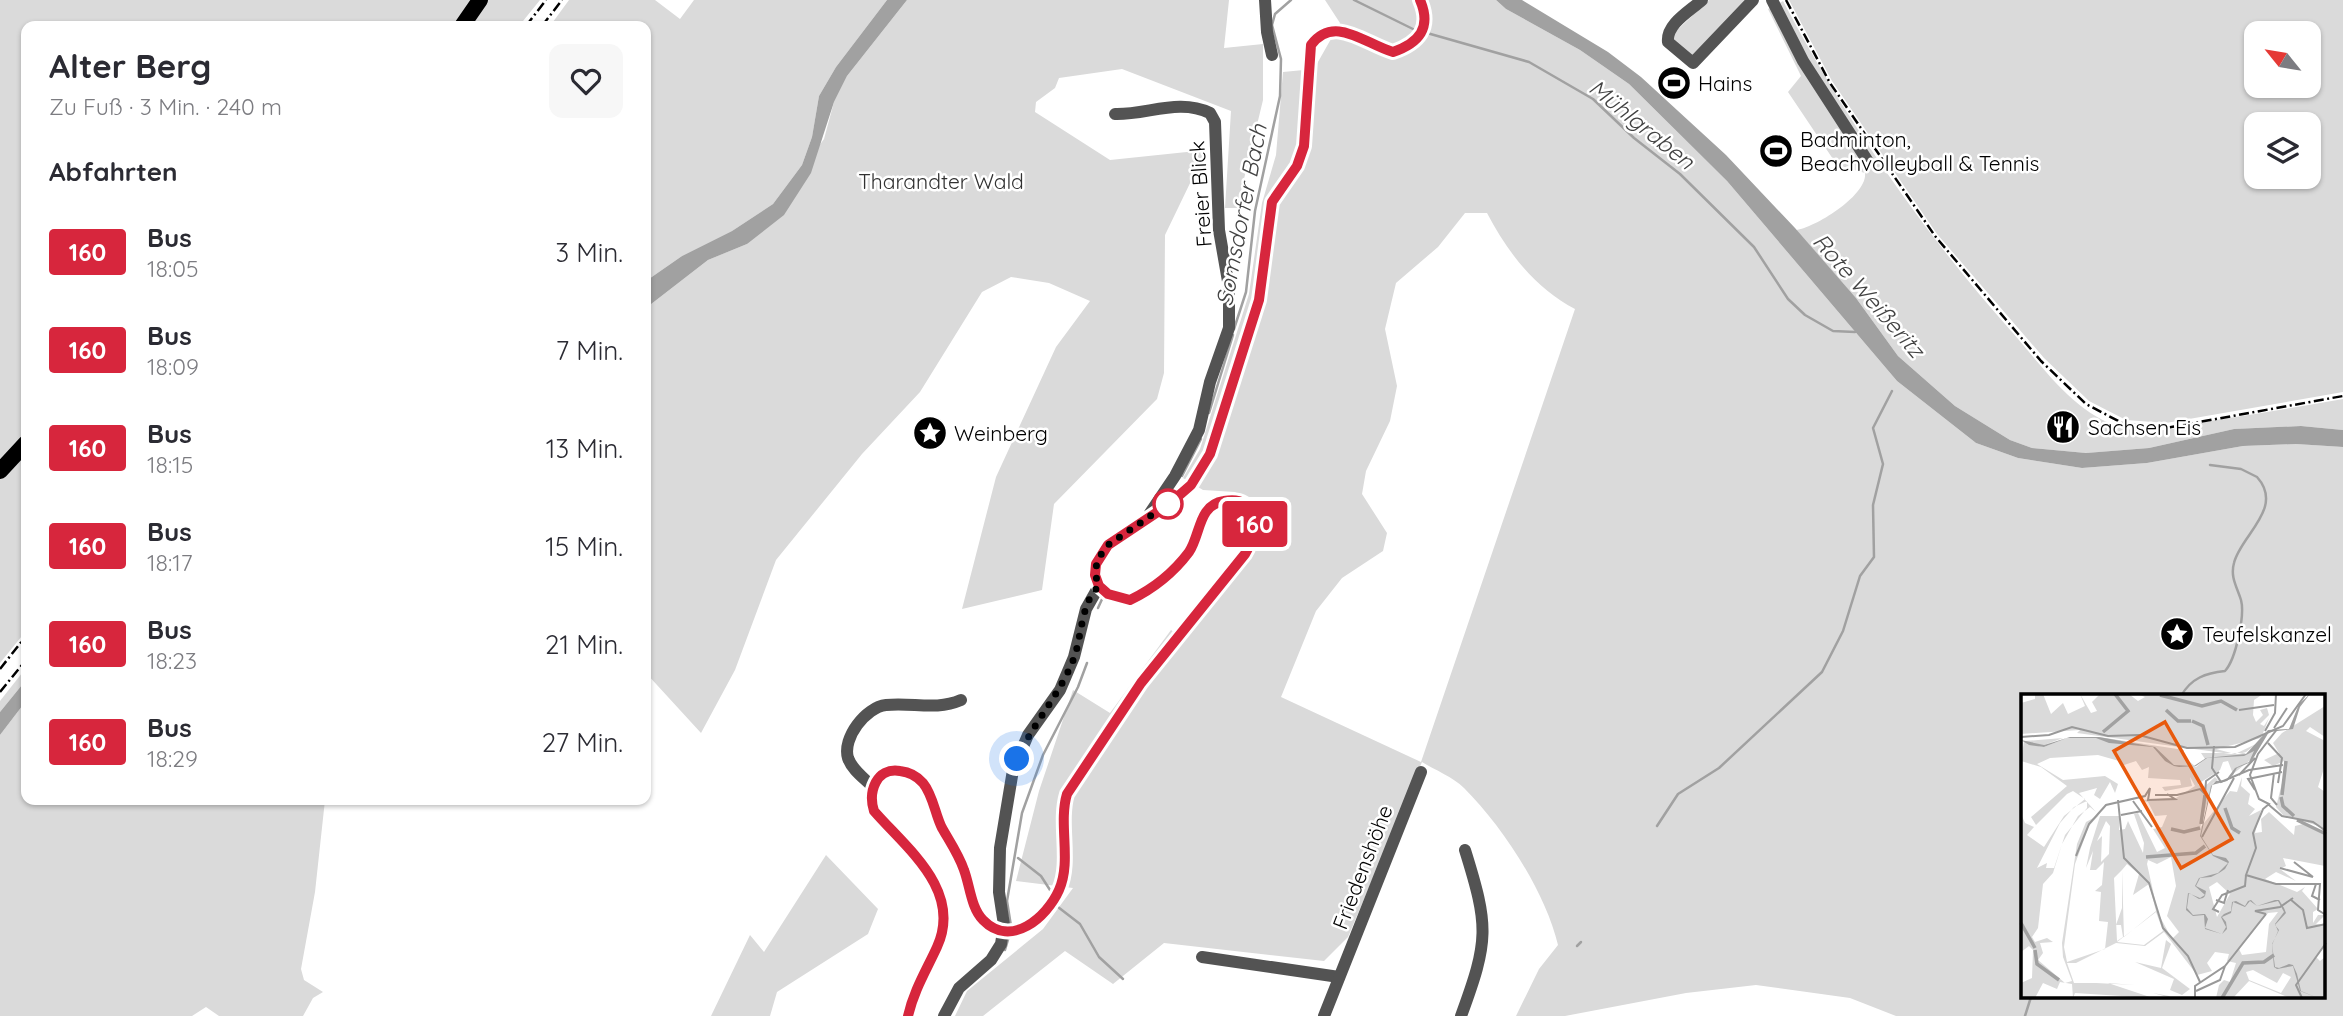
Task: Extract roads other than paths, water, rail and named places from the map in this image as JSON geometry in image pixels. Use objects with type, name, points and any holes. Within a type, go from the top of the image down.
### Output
[{"type":"main road","points":[[465,21],[480,0]]},
{"type":"main road","points":[[0,471],[21,448]]},
{"type":"street","points":[[1265,0],[1272,55]]},
{"type":"street","points":[[1702,0],[1671,27],[1667,36],[1668,41],[1693,63],[1753,0]]},
{"type":"street","points":[[1772,0],[1803,61],[1867,160]]},
{"type":"street","points":[[944,1016],[959,988],[991,960],[1008,931],[1042,914],[1059,890],[1063,874],[1062,811],[1067,794],[1141,683],[1255,538],[1256,522],[1250,510],[1238,501],[1223,500],[1209,508],[1200,520],[1190,550],[1172,571],[1142,594],[1130,600],[1119,599],[1099,586],[1095,575],[1101,553],[1108,545],[1178,496],[1200,473],[1210,454],[1259,300],[1272,202],[1297,166],[1304,146],[1311,45],[1318,35],[1327,30],[1353,34],[1393,52],[1412,46],[1420,37],[1426,23],[1423,6]]},
{"type":"street","name":"Freier Blick","points":[[1115,114],[1138,114],[1161,106],[1190,108],[1210,113],[1215,122],[1220,176],[1219,230],[1229,287],[1229,328],[1210,382],[1199,430],[1175,476],[1150,510],[1151,517]]},
{"type":"street","points":[[1008,931],[999,892],[1000,848],[1013,770],[1028,736],[1060,690],[1074,657],[1086,609],[1099,586]]},
{"type":"street","points":[[873,787],[854,769],[847,753],[851,736],[865,716],[877,706],[887,704],[943,707],[961,700]]},
{"type":"street","points":[[908,1016],[915,987],[942,934],[940,901],[930,872],[874,811],[870,799],[878,778],[889,770],[902,771],[921,781],[959,857],[979,915],[993,927],[1008,931]]},
{"type":"street","name":"Friedenshöhe","points":[[1324,1016],[1421,772]]},
{"type":"street","points":[[1461,1016],[1478,971],[1483,941],[1482,906],[1465,850]]},
{"type":"street","points":[[1202,957],[1339,978]]},
{"type":"waterway","name":"Somsdorfer Bach","points":[[1234,329],[1246,292],[1255,211],[1280,96],[1281,59],[1272,25],[1275,14],[1291,0]]},
{"type":"waterway","name":"Mühlgraben","points":[[1354,0],[1417,31]]},
{"type":"waterway","name":"Mühlgraben","points":[[1427,33],[1529,62],[1593,99],[1634,138],[1680,174],[1754,247],[1788,299],[1805,315],[1833,331],[1855,332]]},
{"type":"waterway","name":"Somsdorfer Bach","points":[[1209,413],[1233,335]]},
{"type":"waterway","points":[[1657,826],[1678,794],[1719,768],[1822,672],[1843,631],[1860,576],[1874,557],[1873,505],[1883,464],[1873,428],[1892,391]]},
{"type":"waterway","name":"Somsdorfer Bach","points":[[1182,476],[1201,439]]},
{"type":"waterway","points":[[2182,694],[2189,685],[2200,678],[2225,671],[2233,657],[2242,616],[2241,600],[2233,577],[2234,563],[2264,511],[2266,500],[2264,488],[2257,477],[2241,469],[2210,465]]},
{"type":"waterway","name":"Somsdorfer Bach","points":[[1098,608],[1103,597]]},
{"type":"waterway","name":"Somsdorfer Bach","points":[[1011,926],[1007,901],[1022,813],[1043,755],[1078,687],[1087,663]]},
{"type":"waterway","points":[[1018,858],[1041,876],[1050,890]]},
{"type":"waterway","points":[[1058,907],[1080,924],[1099,957],[1123,979]]},
{"type":"waterway","name":"Somsdorfer Bach","points":[[1005,950],[1010,933]]},
{"type":"waterway","points":[[1577,946],[1581,942]]},
{"type":"waterway","points":[[2025,1016],[2031,998]]},
{"type":"railway","points":[[530,21],[546,0]]},
{"type":"railway","points":[[546,21],[562,0]]},
{"type":"railway","points":[[1786,0],[1830,83],[1935,236],[2041,361],[2086,404],[2124,424],[2166,428],[2343,396]]},
{"type":"railway","points":[[0,669],[21,642]]},
{"type":"railway","points":[[0,692],[21,666]]},
{"type":"place","name":"Hains","points":[[1674,83]]},
{"type":"place","name":"Badminton, Beachvolleyball & Tennis","points":[[1776,151]]},
{"type":"place","name":"Sachsen Eis","points":[[2063,427]]},
{"type":"place","name":"Weinberg","points":[[930,433]]},
{"type":"place","name":"Teufelskanzel","points":[[2177,634]]},
{"type":"park label","name":"Tharandter Wald","points":[[941,181]]},
{"type":"water label","name":"Rote Weißeritz","points":[[1869,295]]}]
